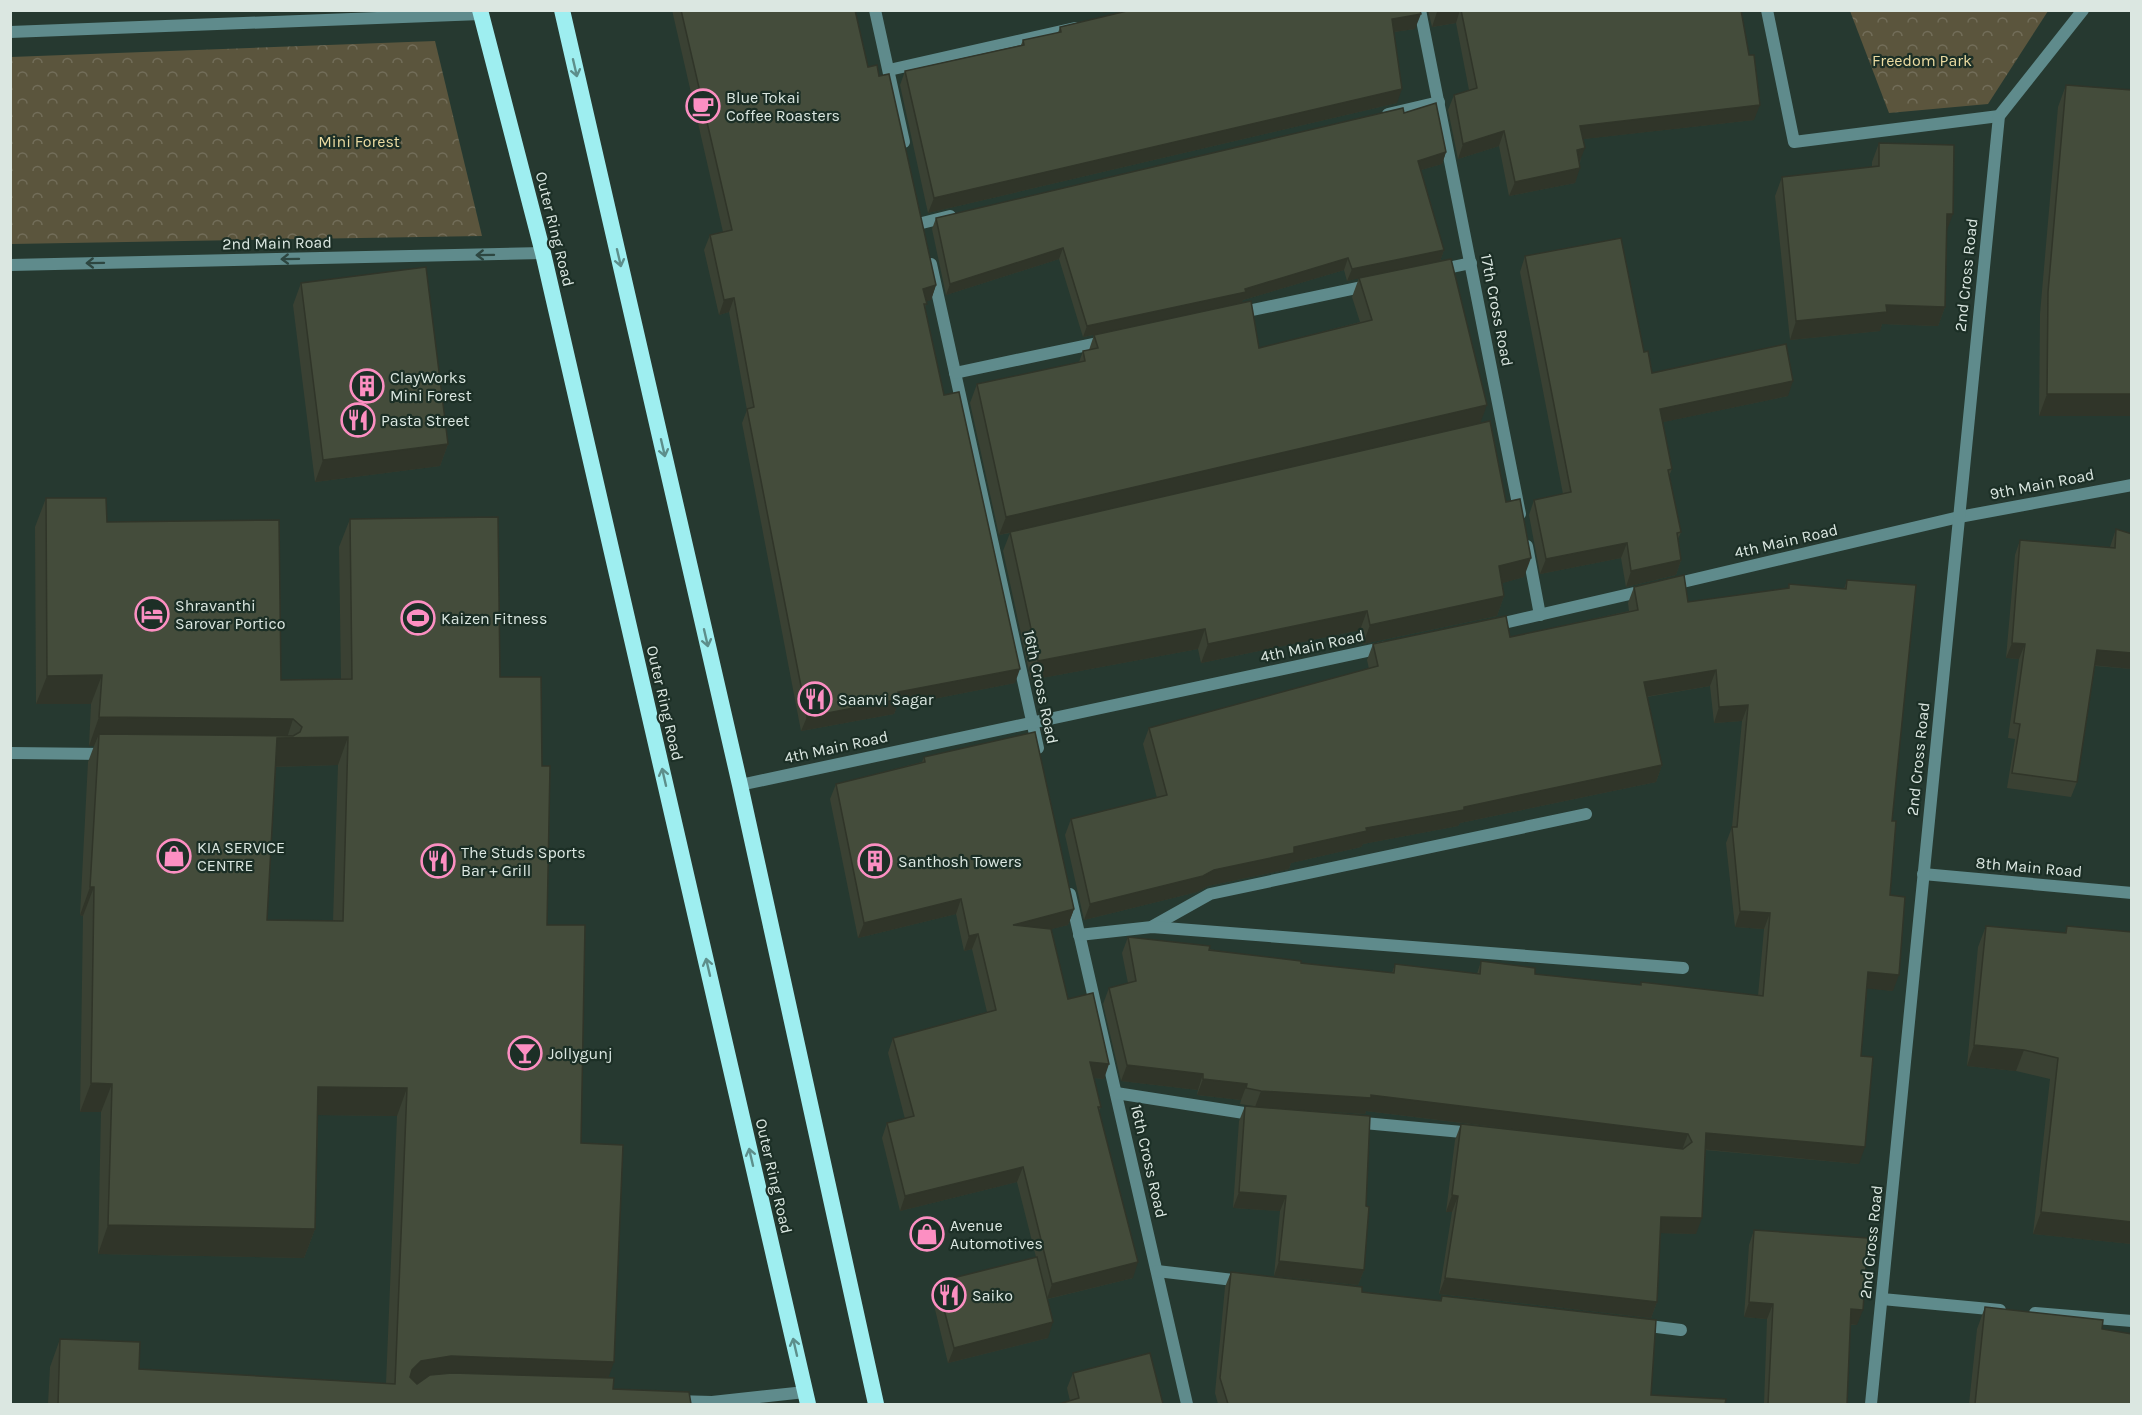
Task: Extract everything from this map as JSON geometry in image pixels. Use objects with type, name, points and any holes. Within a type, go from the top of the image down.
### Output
[{"type":"highway","points":[[562,10],[740,785],[876,1404]]},
{"type":"highway","name":"Outer Ring Road","points":[[481,12],[543,253],[807,1398]]},
{"type":"street","points":[[875,10],[908,157]]},
{"type":"street","name":"17th Cross Road","points":[[1420,10],[1471,263],[1498,429],[1523,527],[1540,615]]},
{"type":"street","points":[[1767,10],[1794,142],[1999,116],[2084,10]]},
{"type":"street","points":[[10,32],[481,12]]},
{"type":"street","points":[[888,70],[1085,26]]},
{"type":"street","points":[[1370,118],[1439,102]]},
{"type":"street","name":"2nd Cross Road","points":[[1871,1404],[1999,116]]},
{"type":"street","name":"16th Cross Road","points":[[968,212],[923,229],[956,373],[999,543],[1042,766]]},
{"type":"street","name":"2nd Main Road","points":[[10,265],[543,253]]},
{"type":"street","points":[[1424,273],[1471,263]]},
{"type":"street","points":[[1225,316],[1389,281]]},
{"type":"street","points":[[956,373],[1119,338]]},
{"type":"street","name":"9th Main Road","points":[[1959,517],[2132,485]]},
{"type":"street","name":"4th Main Road","points":[[1483,627],[1959,517]]},
{"type":"street","name":"4th Main Road","points":[[740,785],[1402,644]]},
{"type":"street","points":[[10,753],[117,754]]},
{"type":"street","points":[[1152,927],[1210,894],[1586,814]]},
{"type":"street","name":"8th Main Road","points":[[1923,874],[2132,893]]},
{"type":"street","name":"16th Cross Road","points":[[1066,878],[1186,1404]]},
{"type":"street","points":[[1079,935],[1152,927],[1683,968]]},
{"type":"street","points":[[1116,1093],[1266,1115]]},
{"type":"street","points":[[1337,1120],[1491,1135]]},
{"type":"street","points":[[1157,1271],[1252,1282]]},
{"type":"street","points":[[1882,1299],[2132,1321]]},
{"type":"street","points":[[1633,1324],[1681,1330]]},
{"type":"street","points":[[665,1401],[713,1403],[807,1398]]},
{"type":"green space","name":"Freedom Park","points":[[1850,11],[2048,11],[1988,104],[1889,113]]},
{"type":"green space","name":"Mini Forest","points":[[435,41],[482,236],[11,244],[11,57]]},
{"type":"building","points":[[681,10],[855,10],[868,67],[877,65],[879,76],[889,74],[936,285],[923,289],[927,304],[924,304],[944,395],[959,392],[1020,669],[898,692],[900,699],[807,717],[747,409],[754,407],[734,298],[724,300],[710,235],[732,230]]},
{"type":"building","points":[[1131,10],[1420,10],[1421,14],[1392,19],[1402,89],[934,198],[905,71],[1024,45],[1023,40],[1061,32],[1060,27]]},
{"type":"building","points":[[1461,10],[1741,10],[1749,55],[1754,55],[1760,105],[1580,126],[1585,148],[1577,150],[1580,168],[1515,182],[1504,131],[1463,144],[1454,95],[1477,88]]},
{"type":"building","points":[[2066,85],[2132,90],[2132,394],[2047,394],[2048,292]]},
{"type":"building","points":[[1436,103],[1446,152],[1418,161],[1444,250],[1352,269],[1348,258],[1245,289],[1246,292],[1087,326],[1063,248],[950,284],[936,218],[1403,108],[1404,113]]},
{"type":"building","points":[[1879,143],[1954,145],[1953,214],[1947,214],[1945,307],[1886,305],[1887,312],[1796,321],[1782,177],[1879,166]]},
{"type":"building","points":[[1621,238],[1644,352],[1648,351],[1652,373],[1786,344],[1793,381],[1660,409],[1672,469],[1668,470],[1681,532],[1677,533],[1681,560],[1631,571],[1627,543],[1546,559],[1534,500],[1571,492],[1525,256]]},
{"type":"building","points":[[1451,259],[1487,405],[1006,517],[977,384],[1085,361],[1083,351],[1098,348],[1094,335],[1251,301],[1259,348],[1372,320],[1359,278]]},
{"type":"building","name":"ClayWorks Mini Forest","points":[[426,267],[448,444],[323,460],[301,283]]},
{"type":"building","points":[[1490,421],[1506,502],[1520,499],[1531,558],[1499,566],[1504,596],[1370,625],[1367,611],[1208,644],[1205,629],[1038,661],[1010,532]]},
{"type":"building","points":[[46,498],[106,498],[107,522],[279,520],[281,680],[352,679],[350,519],[498,517],[500,677],[541,677],[542,766],[550,766],[547,925],[585,925],[581,1143],[623,1145],[614,1362],[451,1356],[421,1361],[412,1370],[410,1377],[417,1384],[430,1375],[452,1373],[614,1378],[613,1389],[689,1392],[691,1404],[58,1404],[60,1339],[140,1342],[139,1369],[395,1384],[407,1088],[318,1087],[315,1229],[108,1225],[112,1084],[91,1083],[94,887],[90,887],[99,734],[293,736],[300,732],[302,727],[293,719],[99,717],[102,675],[47,676]],"holes":[[[348,737],[343,921],[267,920],[277,738]]]},
{"type":"building","points":[[2116,529],[2132,534],[2132,653],[2097,650],[2077,782],[2012,773],[2020,724],[2014,723],[2025,644],[2012,643],[2020,540],[2115,548]]},
{"type":"building","points":[[1684,575],[1688,602],[1789,588],[1789,584],[1846,589],[1847,580],[1916,585],[1892,821],[1896,821],[1890,895],[1905,897],[1899,975],[1868,972],[1861,1056],[1873,1057],[1865,1147],[1706,1133],[1702,1218],[1661,1217],[1657,1302],[1445,1278],[1458,1196],[1452,1195],[1461,1124],[1683,1149],[1692,1142],[1688,1134],[1371,1095],[1371,1098],[1261,1091],[1246,1088],[1247,1084],[1203,1079],[1203,1074],[1127,1065],[1109,988],[1136,981],[1128,937],[1210,946],[1209,950],[1301,961],[1301,963],[1394,973],[1395,964],[1480,974],[1481,961],[1535,968],[1535,974],[1641,985],[1641,982],[1763,996],[1770,913],[1740,911],[1732,827],[1737,827],[1748,705],[1719,707],[1716,670],[1644,682],[1662,765],[1464,807],[1464,810],[1366,828],[1367,831],[1294,847],[1294,853],[1214,870],[1203,876],[1090,904],[1071,819],[1167,795],[1149,728],[1378,666],[1373,644],[1506,616],[1510,637],[1638,610],[1634,587]]},
{"type":"building","points":[[1035,732],[1074,909],[1013,925],[1051,929],[1068,999],[1093,993],[1109,1064],[1090,1062],[1101,1107],[1098,1107],[1138,1262],[1052,1284],[1023,1167],[905,1196],[887,1123],[914,1116],[893,1038],[996,1010],[978,934],[969,936],[961,899],[864,923],[836,784],[925,762],[924,757]]},
{"type":"building","points":[[1986,926],[2066,933],[2067,926],[2132,932],[2132,1222],[2041,1212],[2058,1058],[2024,1050],[1974,1045]]},
{"type":"building","points":[[1245,1106],[1370,1116],[1366,1206],[1369,1207],[1364,1270],[1279,1261],[1286,1196],[1239,1192]]},
{"type":"building","points":[[1754,1230],[1868,1238],[1863,1310],[1851,1309],[1847,1404],[1768,1404],[1773,1304],[1749,1302]]},
{"type":"building","points":[[1037,1257],[1053,1322],[954,1348],[937,1282]]},
{"type":"building","points":[[1231,1272],[1362,1287],[1362,1292],[1441,1301],[1442,1296],[1656,1320],[1651,1395],[1726,1399],[1725,1404],[1228,1404],[1220,1378]]},
{"type":"building","points":[[1985,1307],[2103,1320],[2102,1329],[2132,1334],[2132,1404],[1975,1404]]},
{"type":"building","points":[[1150,1353],[1163,1404],[1059,1404],[1079,1398],[1073,1373]]},
{"type":"place","name":"Blue Tokai Coffee Roasters","points":[[703,106]]},
{"type":"place","name":"ClayWorks Mini Forest","points":[[367,386]]},
{"type":"place","name":"Pasta Street","points":[[358,420]]},
{"type":"place","name":"Shravanthi Sarovar Portico","points":[[152,614]]},
{"type":"place","name":"Kaizen Fitness","points":[[418,618]]},
{"type":"place","name":"Saanvi Sagar","points":[[815,699]]},
{"type":"place","name":"KIA SERVICE CENTRE","points":[[174,856]]},
{"type":"place","name":"The Studs Sports Bar + Grill","points":[[438,861]]},
{"type":"place","name":"Santhosh Towers","points":[[875,861]]},
{"type":"place","name":"Jollygunj","points":[[525,1053]]},
{"type":"place","name":"Avenue Automotives","points":[[927,1234]]},
{"type":"place","name":"Saiko","points":[[949,1295]]}]
